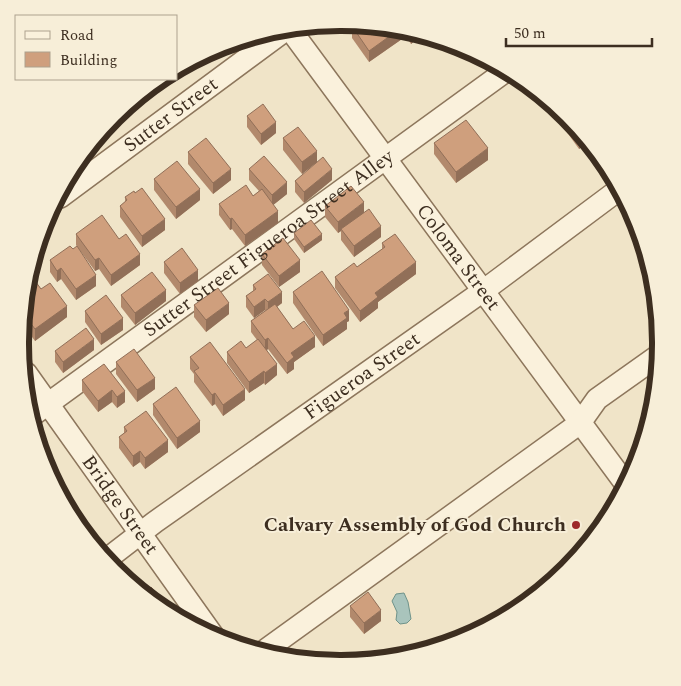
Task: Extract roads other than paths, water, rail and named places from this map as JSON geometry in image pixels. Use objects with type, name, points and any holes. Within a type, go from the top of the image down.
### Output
[{"type":"street","name":"Coloma Street","points":[[294,35],[621,478]]},
{"type":"street","name":"Sutter Street","points":[[69,190],[274,39]]},
{"type":"street","name":"Sutter Street Figueroa Street Alley","points":[[41,409],[386,160],[500,75]]},
{"type":"street","name":"Figueroa Street","points":[[112,555],[155,522],[483,291],[614,194]]},
{"type":"street","points":[[270,647],[580,422],[597,400],[652,360]]},
{"type":"street","name":"Bridge Street","points":[[31,386],[41,409],[141,534],[205,624]]},
{"type":"water","points":[[404,593],[408,602],[411,619],[407,623],[400,624],[396,620],[397,612],[392,601],[396,594]]},
{"type":"place","name":"Calvary Assembly of God Church","points":[[576,525]]}]
